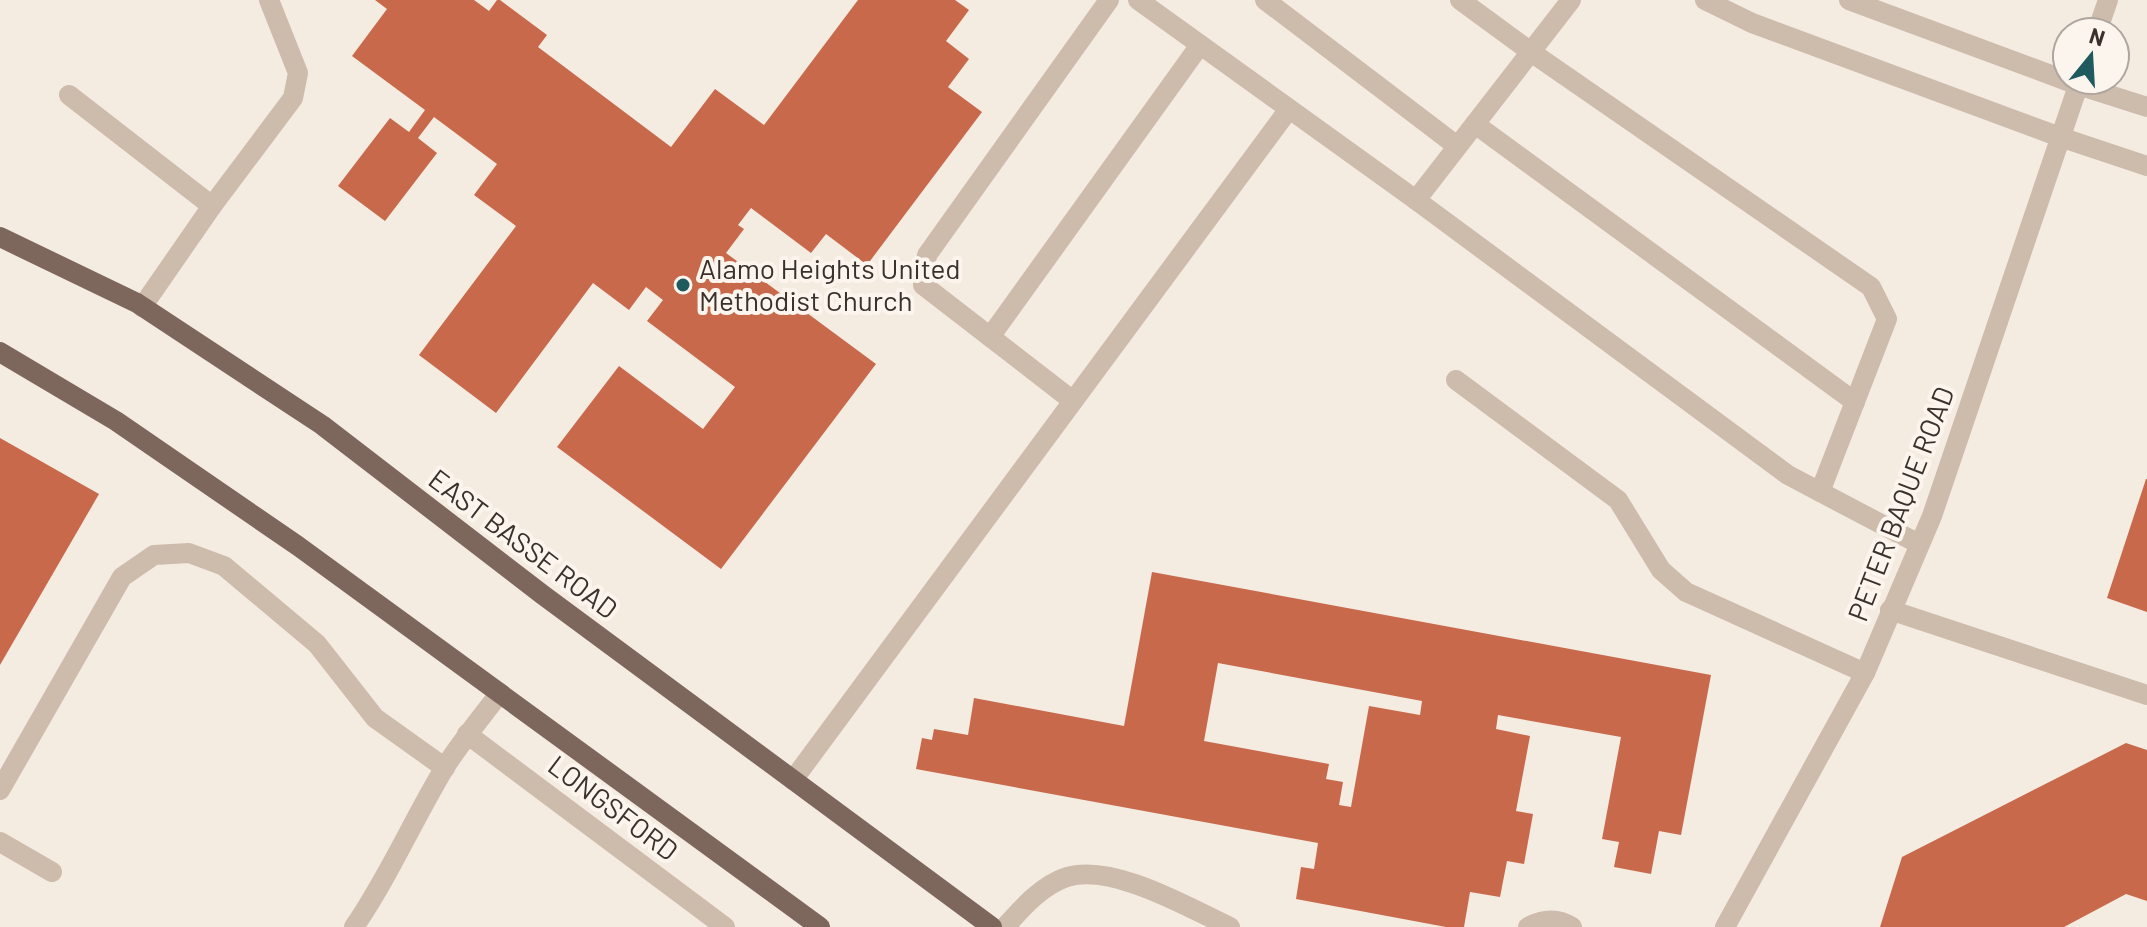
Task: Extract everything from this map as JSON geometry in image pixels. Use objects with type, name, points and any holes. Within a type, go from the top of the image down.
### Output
[{"type":"main road","name":"EAST BASSE ROAD","points":[[0,237],[142,307],[322,425],[555,604],[992,927]]},
{"type":"main road","points":[[0,352],[116,421],[298,546],[820,927]]},
{"type":"street","points":[[142,307],[212,206],[293,98],[298,73],[269,0]]},
{"type":"street","points":[[1073,401],[923,285],[927,255],[1109,0]]},
{"type":"street","points":[[1138,0],[1416,200],[1788,475],[1919,544]]},
{"type":"street","points":[[1265,0],[1457,146]]},
{"type":"street","points":[[1460,0],[1871,287],[1887,319],[1820,492]]},
{"type":"street","points":[[1416,200],[1571,0]]},
{"type":"street","points":[[1705,0],[1752,23],[2147,166]]},
{"type":"street","points":[[1849,0],[2051,73]]},
{"type":"street","points":[[990,337],[1200,45]]},
{"type":"street","points":[[69,95],[212,206]]},
{"type":"street","name":"PETER BAQUE ROAD","points":[[1725,927],[1865,673],[1937,501],[2074,96]]},
{"type":"street","points":[[2116,96],[2147,107]]},
{"type":"street","points":[[793,780],[1289,109]]},
{"type":"street","points":[[1475,124],[1855,402]]},
{"type":"street","points":[[1456,380],[1618,500],[1661,570],[1686,592],[1865,673]]},
{"type":"street","points":[[0,790],[122,577],[154,555],[165,554],[189,553],[224,566],[317,644],[375,718],[445,768]]},
{"type":"street","points":[[1890,610],[2147,695]]},
{"type":"street","points":[[354,927],[445,768],[500,693]]},
{"type":"street","name":"LONGSFORD","points":[[467,734],[725,927]]},
{"type":"street","points":[[0,842],[52,872]]},
{"type":"street","points":[[1005,927],[1023,906],[1045,889],[1068,877],[1093,875],[1146,888],[1230,927]]},
{"type":"street","points":[[1528,927],[1539,922],[1562,920],[1572,927]]},
{"type":"building","name":"Alamo Heights United Methodist Church","points":[[375,0],[474,0],[489,11],[500,0],[547,35],[538,47],[671,147],[715,89],[764,125],[858,0],[955,0],[969,10],[946,41],[969,59],[948,87],[982,112],[867,265],[826,234],[811,253],[751,208],[738,225],[744,229],[726,253],[876,364],[721,569],[557,447],[619,366],[703,429],[735,387],[647,321],[663,300],[646,287],[629,310],[593,283],[496,413],[419,355],[516,226],[474,195],[497,164],[434,117],[418,138],[437,153],[385,221],[338,186],[390,118],[409,132],[425,110],[352,56],[387,9]]},
{"type":"building","points":[[0,438],[99,494],[0,665]]},
{"type":"building","points":[[2147,479],[2147,612],[2107,598]]},
{"type":"building","points":[[1152,572],[1711,675],[1681,835],[1659,831],[1651,874],[1614,867],[1619,842],[1602,839],[1621,737],[1498,715],[1496,729],[1530,736],[1516,811],[1533,814],[1524,864],[1507,861],[1500,897],[1470,892],[1464,927],[1446,927],[1296,899],[1301,867],[1314,869],[1318,843],[916,769],[922,738],[932,740],[934,729],[968,735],[974,698],[1124,726]],"holes":[[[1218,663],[1422,701],[1420,715],[1369,706],[1351,807],[1339,805],[1343,782],[1326,779],[1329,764],[1204,741]]]},
{"type":"building","points":[[2126,743],[2147,750],[2147,901],[2126,894],[2064,927],[1880,927],[1902,857]]},
{"type":"place","name":"Alamo Heights United Methodist Church","points":[[683,285]]}]
